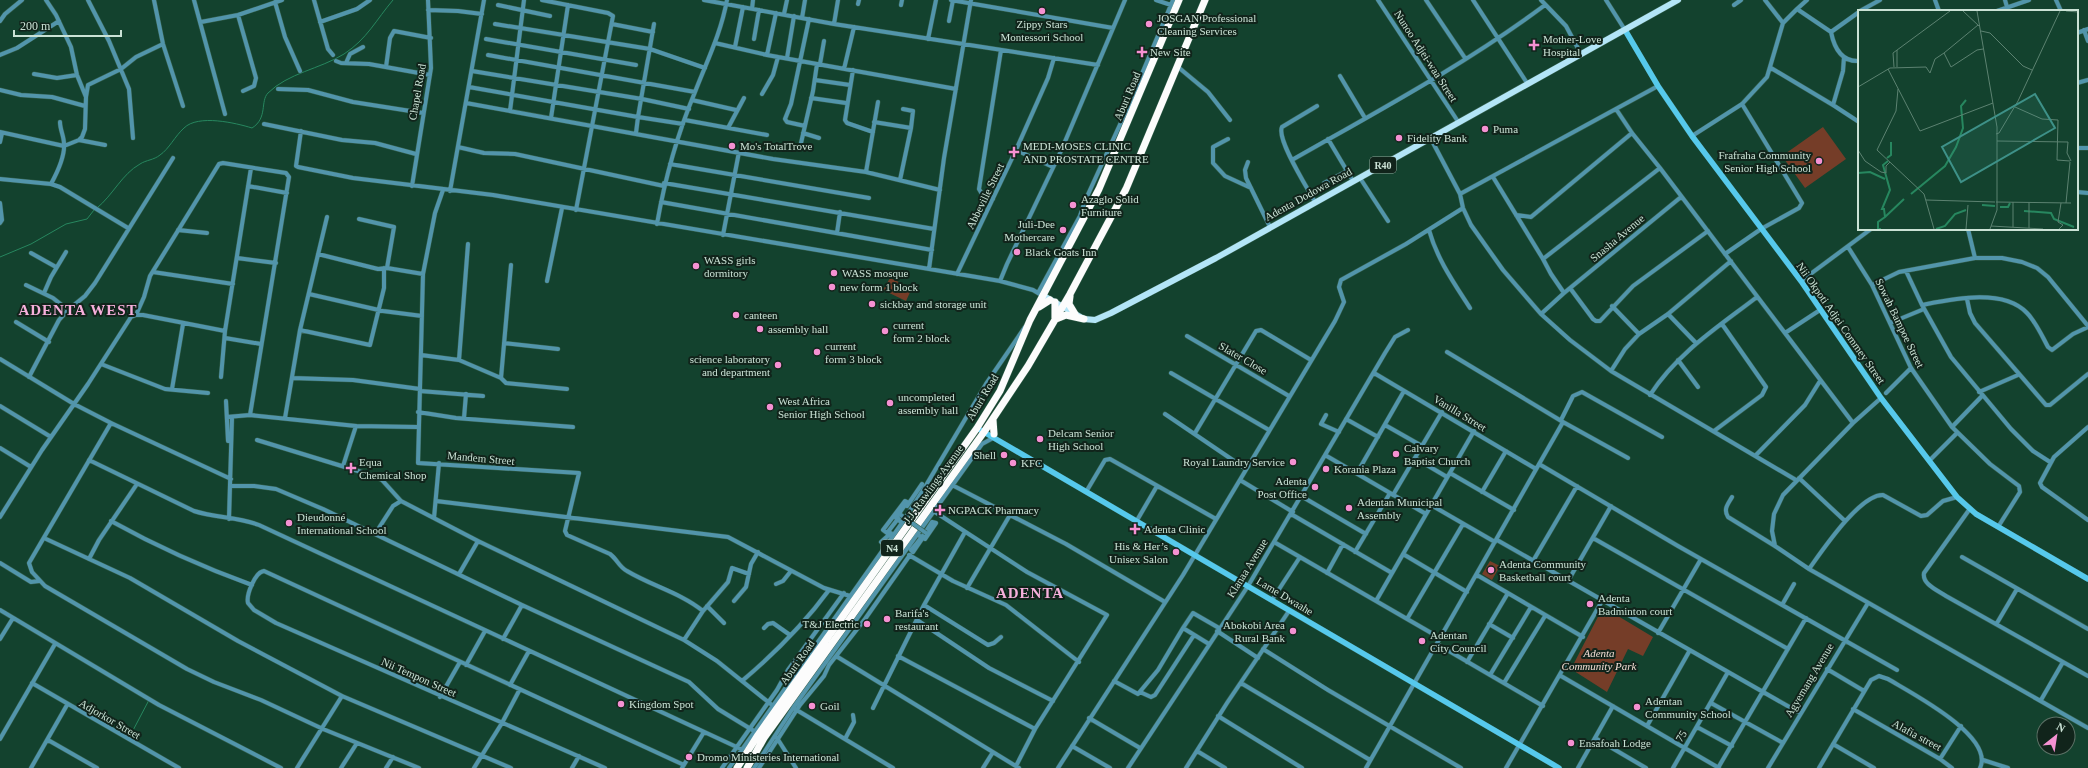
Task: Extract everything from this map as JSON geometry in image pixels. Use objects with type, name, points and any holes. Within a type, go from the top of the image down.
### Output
[{"type":"highway","name":"Aburi Road","points":[[737,768],[857,591],[978,426],[1007,377],[1030,320],[1036,310],[1047,298],[1108,171],[1179,0]]},
{"type":"highway","name":"N4","points":[[985,431],[1028,366],[1063,307],[1126,189],[1205,0]]},
{"type":"highway","points":[[1070,294],[1069,304],[1075,314]]},
{"type":"highway","points":[[1047,298],[1054,320],[1066,315],[1084,319]]},
{"type":"highway","points":[[993,420],[994,436]]},
{"type":"highway","name":"J.J. Rawlings Avenue","points":[[747,768],[764,738],[838,641],[942,497],[985,431]]},
{"type":"main road","name":"Adenta Dodowa Road","points":[[1084,319],[1095,320],[1177,279],[1431,139],[1527,83],[1626,30],[1678,0]]},
{"type":"main road","points":[[1047,298],[1084,319]]},
{"type":"street","points":[[0,21],[5,14],[22,0]]},
{"type":"street","points":[[46,0],[59,21],[71,47],[77,75],[86,97]]},
{"type":"street","points":[[89,0],[102,25],[131,97],[134,138]]},
{"type":"street","points":[[154,0],[163,44],[183,106]]},
{"type":"street","points":[[194,0],[203,30],[203,39],[225,114]]},
{"type":"street","points":[[201,22],[238,15],[282,0]]},
{"type":"street","points":[[314,0],[328,49],[332,55]]},
{"type":"street","points":[[320,22],[352,12],[370,0]]},
{"type":"street","name":"Chapel Road","points":[[412,186],[430,75],[431,38],[428,0]]},
{"type":"street","points":[[450,191],[484,0]]},
{"type":"street","points":[[510,111],[524,0]]},
{"type":"street","points":[[542,0],[612,14],[613,16],[576,210]]},
{"type":"street","points":[[707,0],[727,2],[744,7],[834,24],[1098,65]]},
{"type":"street","points":[[752,8],[753,0]]},
{"type":"street","points":[[784,14],[787,0]]},
{"type":"street","points":[[802,18],[805,0]]},
{"type":"street","points":[[834,24],[838,0]]},
{"type":"street","points":[[901,5],[902,0]]},
{"type":"street","points":[[928,39],[936,0]]},
{"type":"street","points":[[949,21],[952,0],[971,2],[1113,28]]},
{"type":"street","points":[[1000,281],[1053,167],[1125,0]]},
{"type":"street","points":[[1156,0],[1170,5]]},
{"type":"street","points":[[301,131],[296,166],[298,167],[335,175],[450,191],[493,195],[562,208],[1000,281],[1047,298],[1085,201],[1128,107],[1173,0]]},
{"type":"street","name":"Nunoo Adjei-waa Street","points":[[1378,0],[1459,123]]},
{"type":"street","points":[[1426,0],[1465,58]]},
{"type":"street","points":[[1472,0],[1527,83]]},
{"type":"street","points":[[1541,0],[1566,26],[1581,54]]},
{"type":"street","points":[[1606,0],[1626,30]]},
{"type":"street","points":[[1734,5],[1741,0]]},
{"type":"street","points":[[1765,0],[1783,23]]},
{"type":"street","points":[[1692,136],[1742,104],[1767,77],[1771,68],[1783,23],[1807,0]]},
{"type":"street","points":[[1862,10],[1879,0]]},
{"type":"street","points":[[1934,0],[1939,10]]},
{"type":"street","points":[[2004,0],[2007,7]]},
{"type":"street","points":[[2000,10],[2029,0]]},
{"type":"street","points":[[2056,0],[2061,10]]},
{"type":"street","points":[[276,2],[285,37],[300,71]]},
{"type":"street","points":[[657,224],[664,184],[677,140],[715,43],[727,2]]},
{"type":"street","points":[[929,270],[962,45],[971,2]]},
{"type":"street","points":[[498,5],[550,16]]},
{"type":"street","points":[[551,118],[568,5]]},
{"type":"street","points":[[1292,160],[1432,80],[1465,58],[1499,39],[1545,5]]},
{"type":"street","points":[[1870,5],[1872,10]]},
{"type":"street","points":[[735,47],[744,7]]},
{"type":"street","points":[[1797,9],[1831,32],[1837,51],[1844,57],[1858,61]]},
{"type":"street","points":[[428,10],[458,11],[482,14]]},
{"type":"street","points":[[754,39],[759,10]]},
{"type":"street","points":[[1831,32],[1858,12]]},
{"type":"street","points":[[767,55],[776,13]]},
{"type":"street","points":[[238,15],[256,78],[254,86],[243,91]]},
{"type":"street","points":[[787,58],[794,16]]},
{"type":"street","points":[[805,126],[787,122],[785,119],[791,104],[809,19]]},
{"type":"street","points":[[0,55],[16,48],[59,21]]},
{"type":"street","points":[[495,24],[608,41],[650,49],[705,68]]},
{"type":"street","points":[[612,24],[653,32]]},
{"type":"street","points":[[636,133],[654,24]]},
{"type":"street","points":[[844,69],[854,27]]},
{"type":"street","points":[[2086,29],[2088,40]]},
{"type":"street","name":"Nii Okpoti Adjei Commey Street","points":[[1626,30],[1658,86],[1692,136],[1801,281],[1881,398],[1957,497],[1969,510],[2088,579]]},
{"type":"street","points":[[386,67],[390,38],[394,31],[431,38]]},
{"type":"street","points":[[486,39],[519,46],[636,65]]},
{"type":"street","points":[[801,143],[824,41]]},
{"type":"street","points":[[715,43],[767,55],[956,89]]},
{"type":"street","points":[[0,142],[1,132],[64,146],[79,140],[85,129],[86,97],[90,84],[121,69],[136,57],[163,44]]},
{"type":"street","points":[[346,63],[350,54],[363,47]]},
{"type":"street","points":[[993,199],[982,194],[979,189],[1001,50]]},
{"type":"street","points":[[488,55],[558,69],[695,92]]},
{"type":"street","points":[[762,94],[773,75],[778,57]]},
{"type":"street","points":[[1833,104],[1843,71],[1844,57]]},
{"type":"street","name":"Abbeville Street","points":[[957,274],[1016,150],[1048,78],[1054,58]]},
{"type":"street","points":[[336,61],[346,63],[364,63],[430,75]]},
{"type":"street","points":[[1178,66],[1208,92],[1230,120]]},
{"type":"street","points":[[1771,68],[1833,104],[1858,121]]},
{"type":"street","points":[[853,70],[846,103],[845,120],[847,123],[873,132]]},
{"type":"street","points":[[472,71],[642,99],[689,109]]},
{"type":"street","points":[[34,74],[57,78],[77,75]]},
{"type":"street","points":[[1340,76],[1365,118]]},
{"type":"street","points":[[815,80],[850,85]]},
{"type":"street","points":[[2078,83],[2088,80]]},
{"type":"street","points":[[1460,194],[1658,86]]},
{"type":"street","points":[[469,87],[638,117],[728,128],[767,135]]},
{"type":"street","points":[[278,89],[308,90],[353,102],[423,113]]},
{"type":"street","points":[[0,90],[21,95],[59,99],[86,106]]},
{"type":"street","points":[[728,128],[736,110],[744,98]]},
{"type":"street","points":[[811,98],[846,103]]},
{"type":"street","points":[[692,100],[736,110]]},
{"type":"street","points":[[866,172],[878,102]]},
{"type":"street","points":[[466,103],[739,152],[866,172],[940,190]]},
{"type":"street","points":[[1725,254],[1761,229],[1799,208],[1802,204],[1742,104]]},
{"type":"street","points":[[1315,202],[1292,160],[1281,135],[1281,130],[1282,126],[1317,106]]},
{"type":"street","points":[[900,180],[913,111],[902,108]]},
{"type":"street","points":[[1616,110],[1853,423]]},
{"type":"street","points":[[51,184],[56,174],[64,146],[60,130],[60,122]]},
{"type":"street","points":[[874,122],[911,128]]},
{"type":"street","points":[[264,124],[342,140],[375,143],[416,154]]},
{"type":"street","points":[[803,133],[820,138]]},
{"type":"street","points":[[1516,215],[1531,217],[1632,133]]},
{"type":"street","points":[[1228,139],[1213,147],[1213,163],[1225,176],[1251,188]]},
{"type":"street","points":[[1328,139],[1353,182]]},
{"type":"street","points":[[1431,139],[1460,194],[1463,208],[1471,225],[1503,270],[1541,314],[1570,340],[1610,371],[1798,479],[1845,521]]},
{"type":"street","points":[[79,140],[105,145]]},
{"type":"street","points":[[458,147],[484,153],[515,154],[584,170],[840,212],[934,230]]},
{"type":"street","points":[[1016,150],[1053,167]]},
{"type":"street","points":[[723,235],[739,152]]},
{"type":"street","points":[[29,377],[60,320],[68,310],[85,296],[96,283],[128,228],[173,158]]},
{"type":"street","points":[[1248,162],[1245,170],[1251,188],[1270,227]]},
{"type":"street","points":[[0,517],[51,437],[102,364],[126,323],[136,315],[153,272],[219,164],[223,163],[286,173],[289,177],[250,415]]},
{"type":"street","points":[[670,164],[869,198]]},
{"type":"street","points":[[221,377],[225,331],[251,168]]},
{"type":"street","points":[[1543,259],[1660,168]]},
{"type":"street","points":[[1324,183],[1347,171]]},
{"type":"street","points":[[1493,177],[1551,274],[1564,292]]},
{"type":"street","points":[[0,178],[51,184],[60,187],[128,228]]},
{"type":"street","points":[[1360,178],[1388,221]]},
{"type":"street","points":[[248,186],[287,193]]},
{"type":"street","points":[[227,417],[232,417],[234,415],[250,415],[356,426],[417,427],[420,390],[423,274],[435,213],[443,190]]},
{"type":"street","points":[[2078,192],[2088,194]]},
{"type":"street","name":"Snasha Avenue","points":[[1541,314],[1564,292],[1681,197]]},
{"type":"street","points":[[661,202],[932,250]]},
{"type":"street","points":[[0,203],[2,220],[0,223]]},
{"type":"street","points":[[547,281],[562,208]]},
{"type":"street","points":[[1058,768],[1195,555],[1344,306],[1339,287],[1341,280],[1429,230],[1463,208]]},
{"type":"street","points":[[837,233],[840,212]]},
{"type":"street","points":[[285,418],[300,330],[327,217]]},
{"type":"street","points":[[300,330],[370,344],[377,309],[384,288],[386,268],[394,227],[359,219]]},
{"type":"street","points":[[178,230],[207,233]]},
{"type":"street","points":[[1429,230],[1433,244],[1444,268],[1470,308]]},
{"type":"street","points":[[1801,281],[1870,230]]},
{"type":"street","points":[[1968,230],[1975,258]]},
{"type":"street","points":[[1570,288],[1596,321],[1600,321],[1612,306],[1633,286],[1708,231]]},
{"type":"street","points":[[459,360],[468,244]]},
{"type":"street","name":"Sowah Bampoe Street","points":[[1848,247],[1872,285],[1911,368],[1952,427],[1990,464],[2021,489],[1998,527]]},
{"type":"street","points":[[44,293],[56,267],[66,252]]},
{"type":"street","points":[[31,253],[56,267]]},
{"type":"street","points":[[318,254],[378,269],[386,268],[423,274]]},
{"type":"street","points":[[237,258],[276,263]]},
{"type":"street","points":[[1872,285],[1906,270],[1975,258],[2002,258],[2022,262],[2037,268],[2048,277],[2088,327],[2073,334],[2052,350],[2048,347],[2029,314],[2022,308],[1993,297],[1947,300],[1923,307],[1890,323]]},
{"type":"street","points":[[1610,371],[1625,349],[1639,334],[1668,314],[1731,261]]},
{"type":"street","points":[[501,378],[511,265]]},
{"type":"street","points":[[1906,270],[1923,307],[1951,357],[1982,396],[2024,442],[2050,462]]},
{"type":"street","points":[[153,272],[233,284]]},
{"type":"street","points":[[26,285],[44,293],[62,304],[68,310]]},
{"type":"street","points":[[309,294],[377,309],[422,316]]},
{"type":"street","points":[[1650,395],[1662,377],[1696,343],[1757,297]]},
{"type":"street","points":[[1967,299],[1972,318],[2018,375],[2046,405],[2050,405],[2088,374]]},
{"type":"street","points":[[1612,306],[1639,334]]},
{"type":"street","points":[[1786,333],[1820,310]]},
{"type":"street","points":[[1668,314],[1696,343]]},
{"type":"street","points":[[136,315],[225,331]]},
{"type":"street","points":[[722,768],[748,728],[770,704],[850,596],[857,591],[925,487],[986,384],[1030,320]]},
{"type":"street","points":[[16,322],[49,342]]},
{"type":"street","points":[[172,390],[183,324]]},
{"type":"street","points":[[1714,431],[1762,395],[1766,387],[1722,324]]},
{"type":"street","points":[[1195,434],[1236,365],[1259,330],[1275,337],[1311,360]]},
{"type":"street","name":"Klanaa Avenue","points":[[1128,768],[1218,629],[1248,586],[1395,337],[1408,330]]},
{"type":"street","name":"Slater Close","points":[[1187,336],[1289,396]]},
{"type":"street","points":[[225,338],[261,344]]},
{"type":"street","points":[[504,343],[558,349]]},
{"type":"street","points":[[1447,352],[1562,421],[1628,458]]},
{"type":"street","points":[[421,355],[459,360],[501,378],[506,383],[567,389]]},
{"type":"street","points":[[0,359],[74,404],[231,479]]},
{"type":"street","points":[[1678,360],[1698,387]]},
{"type":"street","points":[[102,364],[165,389],[208,393]]},
{"type":"street","points":[[1886,393],[1911,368]]},
{"type":"street","points":[[1171,373],[1215,400],[1269,430]]},
{"type":"street","name":"Vanilla Street","points":[[1374,373],[1536,469]]},
{"type":"street","points":[[1979,392],[2018,375]]},
{"type":"street","points":[[292,378],[353,380],[420,390],[483,396]]},
{"type":"street","points":[[1756,455],[1805,405],[1820,381]]},
{"type":"street","points":[[1357,473],[1404,391]]},
{"type":"street","points":[[1373,768],[1367,766],[1388,726],[1414,684],[1514,510],[1562,421],[1573,396],[1582,392],[1662,437]]},
{"type":"street","points":[[464,418],[466,394]]},
{"type":"street","points":[[1952,427],[1982,396]]},
{"type":"street","points":[[1775,546],[1772,531],[1774,514],[1783,495],[1853,423],[1881,398]]},
{"type":"street","points":[[226,402],[230,430],[230,519]]},
{"type":"street","points":[[0,406],[51,437]]},
{"type":"street","points":[[418,412],[464,418],[573,427]]},
{"type":"street","points":[[1355,552],[1415,458],[1442,412]]},
{"type":"street","points":[[1165,414],[1246,469]]},
{"type":"street","points":[[1326,414],[1321,424],[1338,432]]},
{"type":"street","points":[[228,441],[232,417]]},
{"type":"street","points":[[1346,419],[1378,437]]},
{"type":"street","points":[[111,423],[29,563],[30,568],[39,581],[94,616],[187,669],[214,682],[261,700],[323,729],[419,768]]},
{"type":"street","points":[[1385,425],[1422,446]]},
{"type":"street","points":[[342,466],[356,426]]},
{"type":"street","name":"Lame Dwaahe","points":[[978,426],[1136,522],[1559,768]]},
{"type":"street","name":"Mandem Street","points":[[417,427],[418,463],[440,463],[579,473],[568,517]]},
{"type":"street","points":[[2088,427],[2050,462],[2047,471],[2040,480],[2042,487],[2088,520]]},
{"type":"street","points":[[1376,600],[1474,431]]},
{"type":"street","points":[[1929,461],[1957,433]]},
{"type":"street","points":[[893,564],[905,553],[935,512],[942,497],[954,486],[982,444],[994,436]]},
{"type":"street","points":[[257,440],[371,475],[382,480],[401,500],[434,518],[478,541],[684,640],[717,661],[770,704]]},
{"type":"street","points":[[0,448],[31,467]]},
{"type":"street","points":[[1482,492],[1506,451]]},
{"type":"street","points":[[1325,455],[1426,514]]},
{"type":"street","points":[[1415,458],[1447,478]]},
{"type":"street","points":[[1086,492],[1105,460],[1110,459],[1216,519]]},
{"type":"street","points":[[90,460],[137,484],[194,510],[211,516],[230,519],[239,518],[259,525],[529,652],[741,749]]},
{"type":"street","points":[[434,518],[440,463]]},
{"type":"street","points":[[1539,464],[1700,559],[1897,670]]},
{"type":"street","points":[[1450,473],[1514,510]]},
{"type":"street","points":[[1240,480],[1355,552],[1392,573]]},
{"type":"street","points":[[89,559],[137,484]]},
{"type":"street","points":[[881,542],[901,522],[903,511],[922,484]]},
{"type":"street","points":[[231,486],[254,486],[287,492],[522,605],[689,682],[718,709],[754,731]]},
{"type":"street","points":[[954,486],[1066,544],[1165,602]]},
{"type":"street","points":[[1136,522],[1157,486]]},
{"type":"street","points":[[1533,561],[1577,486]]},
{"type":"street","points":[[1809,569],[1829,540],[1845,521],[1870,499],[1879,495],[1891,498],[1921,516],[1927,515],[1943,501],[1957,497]]},
{"type":"street","points":[[1302,496],[1366,534]]},
{"type":"street","points":[[1732,497],[1726,508],[1728,517],[1809,569],[2088,728]]},
{"type":"street","points":[[375,534],[393,506],[401,500]]},
{"type":"street","points":[[436,501],[728,537],[829,590],[850,596]]},
{"type":"street","points":[[901,522],[896,518],[906,502],[905,501],[883,530],[887,533],[896,521],[901,515],[926,534],[923,538],[919,543],[913,552],[912,550],[920,540],[924,534],[926,531],[932,522],[936,523],[925,539],[921,537],[918,535]]},
{"type":"street","points":[[1431,505],[1463,524],[1533,561],[1800,713]]},
{"type":"street","points":[[1568,581],[1611,506]]},
{"type":"street","points":[[1969,510],[1940,549],[1923,577],[1925,582],[1946,596],[1997,623],[2088,676]]},
{"type":"street","points":[[834,655],[884,684],[1018,767],[1035,729],[1106,619],[1106,614],[1027,572],[935,512]]},
{"type":"street","points":[[967,588],[1010,515]]},
{"type":"street","points":[[568,517],[564,532],[567,535],[610,554],[616,558],[619,565],[626,571],[686,599],[703,611]]},
{"type":"street","points":[[112,522],[133,534],[225,575],[252,585],[258,574],[264,571],[520,689],[683,767],[704,732]]},
{"type":"street","points":[[1407,619],[1463,524]]},
{"type":"street","points":[[873,708],[924,605],[965,532]]},
{"type":"street","points":[[44,538],[136,582],[238,641],[342,696],[511,768]]},
{"type":"street","points":[[1593,538],[1788,649]]},
{"type":"street","points":[[459,574],[478,541]]},
{"type":"street","points":[[1274,542],[1440,638]]},
{"type":"street","points":[[1327,573],[1343,544]]},
{"type":"street","points":[[734,601],[746,587],[751,564],[758,552]]},
{"type":"street","points":[[905,553],[967,588],[1006,605],[1079,662]]},
{"type":"street","points":[[1403,554],[1467,592]]},
{"type":"street","points":[[834,655],[865,619],[910,555]]},
{"type":"street","points":[[1272,600],[1300,557]]},
{"type":"street","points":[[1962,557],[2088,629]]},
{"type":"street","points":[[1658,633],[1700,559]]},
{"type":"street","points":[[0,563],[31,582],[39,581]]},
{"type":"street","points":[[684,640],[703,611],[728,582],[732,568],[749,574]]},
{"type":"street","points":[[776,584],[783,581],[791,571]]},
{"type":"street","points":[[1477,575],[1583,637]]},
{"type":"street","points":[[1782,605],[1794,584]]},
{"type":"street","name":"Nii Tempon Street","points":[[252,585],[248,594],[248,603],[254,610],[276,623],[440,697],[605,768]]},
{"type":"street","points":[[1997,623],[2017,589]]},
{"type":"street","points":[[742,681],[782,646],[790,635],[813,612],[829,590]]},
{"type":"street","points":[[1467,662],[1508,593]]},
{"type":"street","points":[[729,768],[754,731],[788,670],[844,594]]},
{"type":"street","points":[[1506,768],[1561,676],[1602,601]]},
{"type":"street","name":"Agyemang Avenue","points":[[1768,768],[1844,640],[1868,603]]},
{"type":"street","points":[[503,639],[522,605]]},
{"type":"street","points":[[924,605],[988,645],[994,644],[1001,637]]},
{"type":"street","points":[[707,606],[724,623]]},
{"type":"street","points":[[1490,675],[1531,607]]},
{"type":"street","points":[[0,610],[159,705],[281,768]]},
{"type":"street","points":[[1186,768],[1218,716],[1290,611]]},
{"type":"street","points":[[1114,681],[1136,695],[1140,692],[1158,670],[1193,613],[1258,658]]},
{"type":"street","points":[[1504,683],[1545,616]]},
{"type":"street","points":[[0,639],[13,618]]},
{"type":"street","points":[[1561,676],[1718,768],[1806,618]]},
{"type":"street","points":[[917,620],[989,668],[1053,701]]},
{"type":"street","points":[[764,628],[768,624],[773,623],[790,635]]},
{"type":"street","points":[[1489,624],[1513,638]]},
{"type":"street","points":[[1183,628],[1209,644]]},
{"type":"street","points":[[466,665],[485,631]]},
{"type":"street","points":[[1140,692],[1151,697],[1155,695],[1194,635]]},
{"type":"street","points":[[754,768],[775,734],[794,709],[824,676],[834,655],[838,641]]},
{"type":"street","points":[[0,739],[55,644]]},
{"type":"street","points":[[1437,644],[1543,706]]},
{"type":"street","points":[[1263,649],[1388,726],[1461,768]]},
{"type":"street","points":[[1647,726],[1690,650]]},
{"type":"street","points":[[510,685],[529,652]]},
{"type":"street","points":[[898,656],[1035,729]]},
{"type":"street","points":[[440,697],[460,662]]},
{"type":"street","points":[[2041,700],[2063,662]]},
{"type":"street","points":[[1827,669],[1864,691]]},
{"type":"street","name":"75","points":[[1673,768],[1728,672]]},
{"type":"street","points":[[1819,768],[1872,678],[1882,676],[1942,712],[1961,726],[1978,748],[1983,760],[1980,768]]},
{"type":"street","points":[[1241,683],[1370,760]]},
{"type":"street","name":"Adjorkor Street","points":[[32,684],[179,768]]},
{"type":"street","points":[[474,768],[483,756],[520,689]]},
{"type":"street","points":[[297,768],[323,729],[342,696]]},
{"type":"street","points":[[1711,703],[1783,743]]},
{"type":"street","points":[[31,768],[67,705]]},
{"type":"street","points":[[1578,768],[1613,706]]},
{"type":"street","points":[[760,768],[794,709]]},
{"type":"street","points":[[794,709],[892,768]]},
{"type":"street","name":"Alafia street","points":[[1853,710],[1940,760],[1961,726]]},
{"type":"street","points":[[845,739],[854,722],[853,715]]},
{"type":"street","points":[[1218,716],[1302,768]]},
{"type":"street","points":[[1089,718],[1140,748]]},
{"type":"street","points":[[1697,727],[1732,746]]},
{"type":"street","points":[[775,734],[796,768]]},
{"type":"street","points":[[1595,738],[1646,768]]},
{"type":"street","points":[[48,740],[97,768]]},
{"type":"street","points":[[341,768],[357,743]]},
{"type":"street","points":[[1833,744],[1874,768]]},
{"type":"street","points":[[1072,746],[1110,768]]},
{"type":"street","points":[[1197,751],[1225,768]]},
{"type":"street","points":[[982,768],[993,752]]},
{"type":"street","points":[[572,768],[579,756]]},
{"type":"street","points":[[386,768],[394,757]]},
{"type":"street","points":[[1940,760],[1952,768]]},
{"type":"street","points":[[1983,760],[2008,768]]},
{"type":"green space","points":[[1823,127],[1846,159],[1805,188],[1782,156]]},
{"type":"green space","points":[[890,278],[912,288],[906,301],[883,290]]},
{"type":"green space","name":"Adenta Community Basketball court","points":[[1490,561],[1500,566],[1492,580],[1482,574]]},
{"type":"green space","name":"Adenta Community Park","points":[[1603,607],[1653,637],[1643,656],[1628,649],[1607,692],[1571,669]]},
{"type":"waterway","points":[[97,208],[128,173],[140,164],[158,157],[181,131],[190,124],[198,121],[217,121],[252,128],[257,124],[262,115],[264,100],[268,93],[285,81],[344,54],[365,36],[393,0]]},
{"type":"waterway","points":[[0,257],[31,244],[66,224],[87,219],[94,210]]},
{"type":"waterway","points":[[129,738],[149,700]]},
{"type":"place","name":"Zippy Stars Montessori School","points":[[1042,11]]},
{"type":"place","name":"JOSGAN Professional Cleaning Services","points":[[1149,24]]},
{"type":"place","name":"Mother-Love Hospital","points":[[1534,45]]},
{"type":"place","name":"New Site","points":[[1142,52]]},
{"type":"place","name":"Puma","points":[[1485,129]]},
{"type":"place","name":"Fidelity Bank","points":[[1399,138]]},
{"type":"place","name":"Mo's TotalTrove","points":[[732,146]]},
{"type":"place","name":"MEDI-MOSES CLINIC AND PROSTATE CENTRE","points":[[1014,152]]},
{"type":"place","name":"Frafraha Community Senior High School","points":[[1819,161]]},
{"type":"place","name":"Azaglo Solid Furniture","points":[[1073,205]]},
{"type":"place","name":"Juli-Dee Mothercare","points":[[1063,230]]},
{"type":"place","name":"Black Goats Inn","points":[[1017,252]]},
{"type":"place","name":"WASS girls dormitory","points":[[696,266]]},
{"type":"place","name":"WASS mosque","points":[[834,273]]},
{"type":"place","name":"new form 1 block","points":[[832,287]]},
{"type":"place","name":"sickbay and storage unit","points":[[872,304]]},
{"type":"place","name":"canteen","points":[[736,315]]},
{"type":"place","name":"assembly hall","points":[[760,329]]},
{"type":"place","name":"current form 2 block","points":[[885,331]]},
{"type":"place","name":"current form 3 block","points":[[817,352]]},
{"type":"place","name":"science laboratory and department","points":[[778,365]]},
{"type":"place","name":"uncompleted assembly hall","points":[[890,403]]},
{"type":"place","name":"West Africa Senior High School","points":[[770,407]]},
{"type":"place","name":"Delcam Senior High School","points":[[1040,439]]},
{"type":"place","name":"Calvary Baptist Church","points":[[1396,454]]},
{"type":"place","name":"Shell","points":[[1004,455]]},
{"type":"place","name":"Royal Laundry Service","points":[[1293,462]]},
{"type":"place","name":"KFC","points":[[1013,463]]},
{"type":"place","name":"Equa Chemical Shop","points":[[351,468]]},
{"type":"place","name":"Korania Plaza","points":[[1326,469]]},
{"type":"place","name":"Adenta Post Office","points":[[1315,487]]},
{"type":"place","name":"Adentan Municipal Assembly","points":[[1349,508]]},
{"type":"place","name":"NGPACK Pharmacy","points":[[940,510]]},
{"type":"place","name":"Dieudonné International School","points":[[289,523]]},
{"type":"place","name":"Adenta Clinic","points":[[1135,529]]},
{"type":"place","name":"His & Her’s Unisex Salon","points":[[1176,552]]},
{"type":"place","name":"Adenta Community Basketball court","points":[[1491,570]]},
{"type":"place","name":"Adenta Badminton court","points":[[1590,604]]},
{"type":"place","name":"Barifa's restaurant","points":[[887,619]]},
{"type":"place","name":"T&J Electric","points":[[867,624]]},
{"type":"place","name":"Abokobi Area Rural Bank","points":[[1293,631]]},
{"type":"place","name":"Adentan City Council","points":[[1422,641]]},
{"type":"place","name":"Kingdom Spot","points":[[621,704]]},
{"type":"place","name":"Goil","points":[[812,706]]},
{"type":"place","name":"Adentan Community School","points":[[1637,707]]},
{"type":"place","name":"Ensafoah Lodge","points":[[1571,743]]},
{"type":"place","name":"Dromo Ministeries International","points":[[689,757]]},
{"type":"district","name":"ADENTA WEST","points":[[78,310]]},
{"type":"district","name":"ADENTA","points":[[1030,593]]}]
